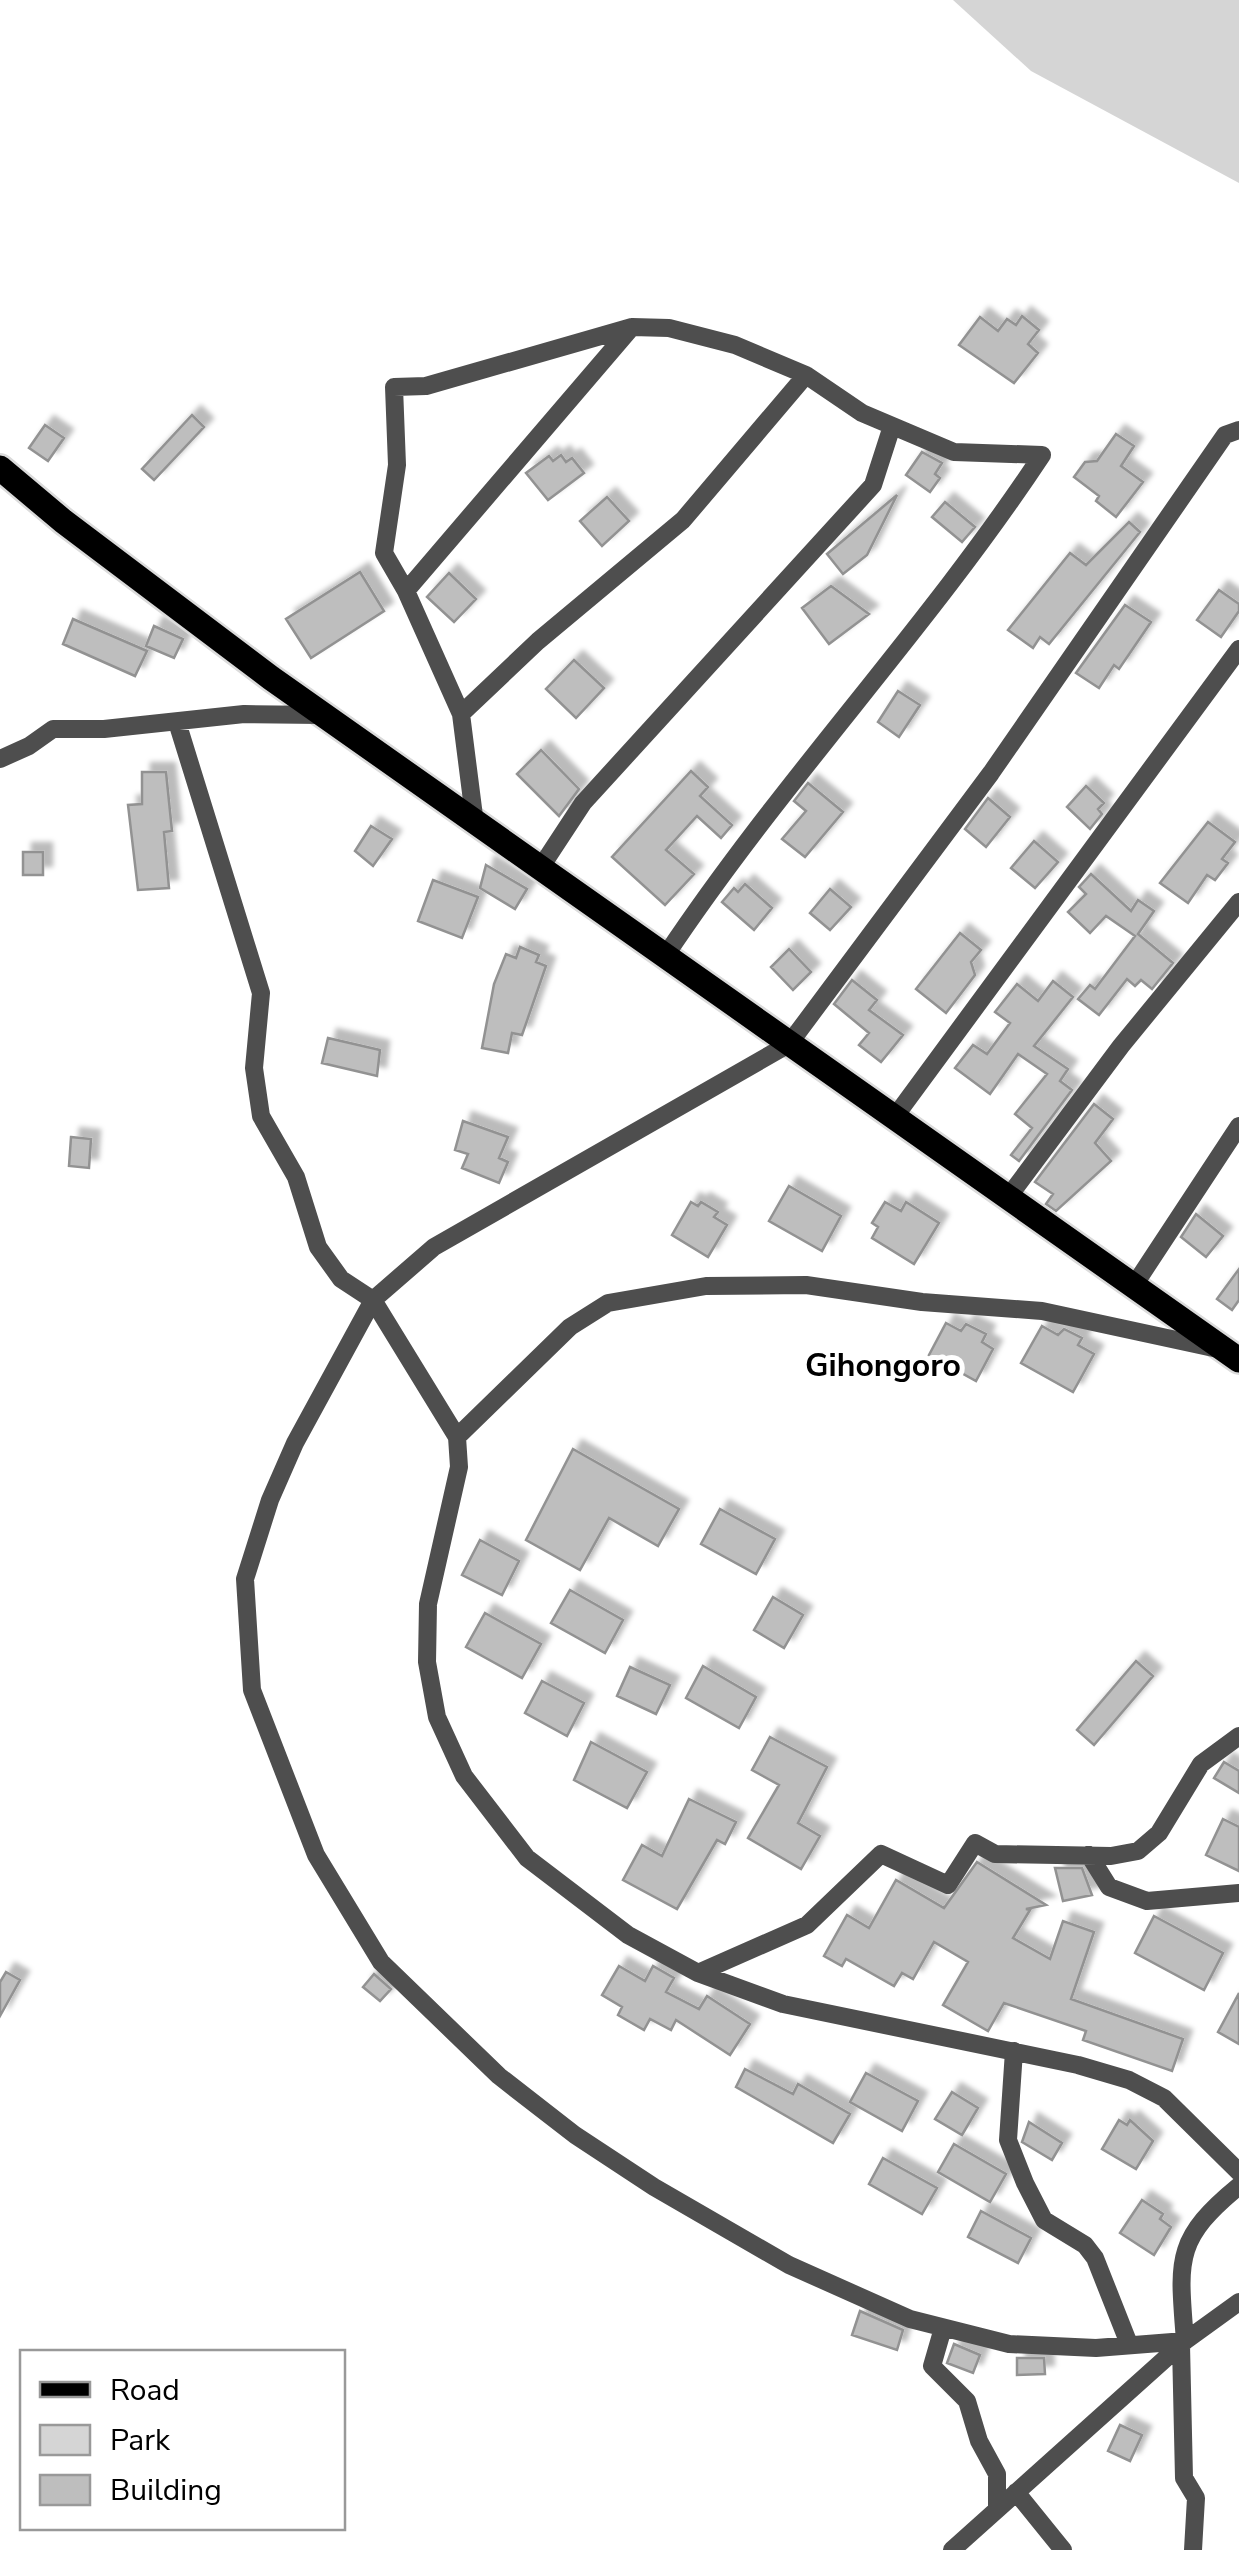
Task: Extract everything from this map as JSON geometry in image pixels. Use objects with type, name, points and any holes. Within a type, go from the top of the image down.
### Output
[{"type":"main road","points":[[0,468],[63,521],[322,715],[1232,1355]]},
{"type":"street","points":[[406,591],[632,327]]},
{"type":"street","points":[[474,824],[462,714],[406,591],[384,553],[397,465],[394,387],[426,386],[632,327],[669,328],[735,345],[806,375],[862,413],[954,452],[1042,455],[992,530],[730,860],[666,954]]},
{"type":"street","points":[[462,714],[538,641],[683,520],[806,375]]},
{"type":"street","points":[[541,867],[583,803],[872,485],[892,426]]},
{"type":"street","points":[[1183,2343],[1096,2348],[1009,2344],[910,2319],[789,2265],[654,2187],[575,2134],[500,2076],[381,1962],[316,1855],[252,1690],[245,1579],[270,1500],[295,1443],[373,1300],[434,1248],[464,1229],[789,1044],[991,773],[1225,435],[1239,430]]},
{"type":"street","points":[[894,1118],[1239,649]]},
{"type":"street","points":[[0,759],[53,729],[104,730],[244,714],[322,715]]},
{"type":"street","points":[[177,722],[261,993],[254,1068],[260,1116],[296,1177],[318,1247],[340,1279],[373,1300],[457,1437],[459,1467],[428,1604],[427,1662],[436,1716],[464,1776],[528,1858],[628,1935],[698,1973],[782,2004],[1078,2065],[1155,2090],[1239,2172]]},
{"type":"street","points":[[1008,1196],[1120,1046],[1239,902]]},
{"type":"street","points":[[1134,1284],[1190,1193],[1239,1126]]},
{"type":"street","points":[[457,1437],[570,1327],[608,1303],[706,1286],[806,1285],[922,1302],[1042,1311],[1232,1355]]},
{"type":"street","points":[[698,1973],[807,1925],[881,1854],[948,1886],[975,1843],[995,1854],[1088,1856],[1138,1851],[1160,1833],[1200,1764],[1239,1736]]},
{"type":"street","points":[[1088,1856],[1109,1887],[1147,1901],[1239,1893]]},
{"type":"street","points":[[1014,2052],[1008,2140],[1044,2220],[1085,2245],[1095,2258],[1129,2344]]},
{"type":"street","points":[[1193,2550],[1196,2498],[1184,2478],[1180,2270],[1199,2219],[1239,2186]]},
{"type":"street","points":[[952,2550],[1183,2343],[1239,2302]]},
{"type":"street","points":[[943,2328],[932,2366],[967,2402],[979,2441],[997,2474],[997,2509]]},
{"type":"street","points":[[1016,2492],[1063,2550]]},
{"type":"green space","points":[[953,0],[1239,0],[1239,183],[1031,71]]},
{"type":"building","points":[[1022,316],[1039,330],[1028,344],[1038,353],[1014,383],[959,345],[980,317],[998,331],[1007,319],[1016,325]]},
{"type":"building","points":[[192,415],[204,427],[154,480],[142,469]]},
{"type":"building","points":[[45,425],[64,438],[48,461],[29,448]]},
{"type":"building","points":[[1116,434],[1134,446],[1121,466],[1143,482],[1116,517],[1096,501],[1099,496],[1074,477],[1085,462],[1097,461]]},
{"type":"building","points":[[922,452],[942,463],[935,474],[940,478],[930,492],[906,475]]},
{"type":"building","points":[[561,455],[566,462],[572,458],[584,473],[548,500],[526,473],[549,456],[553,461]]},
{"type":"building","points":[[897,495],[867,555],[843,574],[827,554]]},
{"type":"building","points":[[607,497],[629,521],[602,546],[580,521]]},
{"type":"building","points":[[945,502],[975,527],[962,542],[932,517]]},
{"type":"building","points":[[1129,522],[1140,532],[1049,644],[1040,637],[1033,648],[1008,630],[1070,553],[1086,565]]},
{"type":"building","points":[[360,572],[384,611],[311,658],[286,619]]},
{"type":"building","points":[[449,573],[476,599],[454,622],[427,597]]},
{"type":"building","points":[[831,586],[869,614],[829,644],[802,608]]},
{"type":"building","points":[[1219,590],[1239,604],[1239,611],[1221,637],[1197,620]]},
{"type":"building","points":[[1125,605],[1151,622],[1119,669],[1114,665],[1099,688],[1076,673]]},
{"type":"building","points":[[73,619],[147,651],[135,676],[63,644]]},
{"type":"building","points":[[154,626],[183,639],[174,658],[146,646]]},
{"type":"building","points":[[574,660],[604,688],[576,718],[546,689]]},
{"type":"building","points":[[898,691],[920,705],[899,737],[878,722]]},
{"type":"building","points":[[541,750],[579,789],[559,816],[517,774]]},
{"type":"building","points":[[691,771],[708,787],[700,796],[732,825],[721,838],[697,816],[666,850],[694,874],[665,905],[612,857]]},
{"type":"building","points":[[142,772],[166,772],[172,831],[164,832],[169,888],[138,890],[128,805],[142,804]]},
{"type":"building","points":[[808,783],[843,812],[805,857],[782,839],[806,811],[794,801]]},
{"type":"building","points":[[1086,786],[1104,803],[1098,809],[1102,814],[1090,829],[1067,807]]},
{"type":"building","points":[[988,798],[1010,817],[986,847],[965,829]]},
{"type":"building","points":[[1208,822],[1235,842],[1222,859],[1228,863],[1215,880],[1207,875],[1188,903],[1160,883]]},
{"type":"building","points":[[371,826],[392,839],[373,866],[355,851]]},
{"type":"building","points":[[1034,841],[1058,862],[1035,888],[1011,868]]},
{"type":"building","points":[[23,852],[43,852],[43,875],[23,875]]},
{"type":"building","points":[[486,865],[527,889],[515,909],[480,888]]},
{"type":"building","points":[[1091,874],[1131,911],[1138,900],[1154,911],[1138,934],[1173,963],[1152,989],[1141,980],[1135,986],[1127,979],[1099,1015],[1078,999],[1090,985],[1095,989],[1135,936],[1106,916],[1090,933],[1068,912],[1086,894],[1079,887]]},
{"type":"building","points":[[433,880],[478,897],[462,938],[418,921]]},
{"type":"building","points":[[745,884],[772,908],[754,930],[722,902],[734,888],[738,892]]},
{"type":"building","points":[[830,889],[851,907],[830,930],[810,913]]},
{"type":"building","points":[[960,933],[981,950],[971,962],[975,975],[946,1013],[916,989]]},
{"type":"building","points":[[520,947],[539,955],[536,962],[546,966],[522,1035],[512,1033],[508,1053],[482,1048],[494,984],[506,954],[516,958]]},
{"type":"building","points":[[789,949],[811,972],[793,990],[771,967]]},
{"type":"building","points":[[852,980],[877,1000],[869,1010],[903,1035],[881,1062],[859,1045],[869,1033],[834,1004]]},
{"type":"building","points":[[1053,981],[1073,997],[1034,1046],[1068,1069],[1060,1081],[1072,1090],[1019,1161],[1011,1155],[1032,1128],[1015,1114],[1047,1074],[1018,1054],[990,1094],[955,1068],[973,1045],[987,1054],[1010,1023],[995,1012],[1017,984],[1038,1001]]},
{"type":"building","points":[[328,1038],[380,1050],[377,1076],[322,1063]]},
{"type":"building","points":[[1094,1104],[1113,1119],[1095,1143],[1111,1161],[1056,1211],[1046,1204],[1053,1194],[1035,1182]]},
{"type":"building","points":[[463,1121],[508,1137],[499,1158],[508,1162],[499,1183],[462,1168],[468,1154],[455,1150]]},
{"type":"building","points":[[71,1137],[91,1139],[89,1168],[69,1166]]},
{"type":"building","points":[[789,1186],[841,1216],[822,1251],[769,1221]]},
{"type":"building","points":[[691,1202],[698,1206],[701,1202],[718,1212],[714,1217],[727,1225],[708,1257],[672,1235]]},
{"type":"building","points":[[885,1202],[901,1211],[906,1202],[939,1223],[914,1264],[872,1238],[878,1227],[872,1223]]},
{"type":"building","points":[[1196,1214],[1223,1236],[1206,1257],[1181,1237]]},
{"type":"building","points":[[1239,1269],[1239,1300],[1232,1310],[1217,1299]]},
{"type":"building","points":[[946,1323],[961,1331],[966,1324],[986,1334],[982,1342],[993,1349],[976,1381],[929,1355]]},
{"type":"building","points":[[1042,1326],[1058,1335],[1064,1329],[1082,1338],[1078,1345],[1094,1354],[1073,1392],[1021,1363]]},
{"type":"building","points":[[573,1449],[679,1509],[658,1546],[609,1518],[580,1570],[526,1540]]},
{"type":"building","points":[[720,1509],[775,1539],[756,1574],[701,1544]]},
{"type":"building","points":[[480,1540],[519,1561],[502,1595],[462,1575]]},
{"type":"building","points":[[570,1590],[623,1620],[605,1653],[551,1623]]},
{"type":"building","points":[[773,1597],[803,1615],[784,1648],[754,1630]]},
{"type":"building","points":[[485,1613],[541,1644],[522,1678],[466,1647]]},
{"type":"building","points":[[1136,1661],[1153,1676],[1094,1745],[1077,1730]]},
{"type":"building","points":[[703,1666],[756,1697],[739,1728],[686,1698]]},
{"type":"building","points":[[630,1667],[670,1685],[656,1714],[617,1696]]},
{"type":"building","points":[[542,1681],[584,1703],[567,1736],[525,1713]]},
{"type":"building","points":[[770,1737],[827,1767],[798,1823],[820,1836],[801,1869],[748,1838],[779,1785],[752,1770]]},
{"type":"building","points":[[591,1742],[647,1772],[627,1808],[574,1780]]},
{"type":"building","points":[[1224,1762],[1239,1771],[1239,1793],[1214,1778]]},
{"type":"building","points":[[689,1799],[736,1822],[725,1844],[717,1840],[677,1909],[623,1880],[642,1845],[662,1856]]},
{"type":"building","points":[[1223,1819],[1239,1827],[1239,1871],[1206,1855]]},
{"type":"building","points":[[977,1862],[1046,1905],[1026,1909],[1030,1910],[1013,1938],[1050,1959],[1063,1921],[1094,1932],[1071,1999],[1183,2039],[1172,2071],[1083,2040],[1086,2031],[1004,2003],[988,2031],[943,2005],[968,1962],[934,1942],[913,1979],[902,1973],[894,1986],[846,1959],[842,1966],[824,1956],[847,1915],[869,1928],[896,1880],[944,1908]]},
{"type":"building","points":[[1055,1868],[1082,1868],[1092,1895],[1063,1901]]},
{"type":"building","points":[[1154,1916],[1223,1953],[1204,1990],[1135,1953]]},
{"type":"building","points":[[619,1966],[645,1981],[653,1966],[674,1978],[666,1992],[699,2009],[707,1996],[750,2024],[730,2055],[676,2020],[671,2030],[650,2019],[644,2030],[618,2015],[622,2007],[602,1995]]},
{"type":"building","points":[[6,1972],[20,1980],[0,2016],[0,1982]]},
{"type":"building","points":[[374,1974],[391,1989],[380,2001],[363,1987]]},
{"type":"building","points":[[1239,1993],[1239,2044],[1218,2032]]},
{"type":"building","points":[[745,2069],[793,2094],[798,2084],[850,2114],[833,2143],[736,2087]]},
{"type":"building","points":[[866,2073],[918,2101],[902,2131],[850,2102]]},
{"type":"building","points":[[952,2092],[978,2108],[962,2135],[935,2119]]},
{"type":"building","points":[[1119,2120],[1127,2125],[1130,2120],[1153,2141],[1136,2169],[1102,2149]]},
{"type":"building","points":[[1029,2122],[1062,2143],[1052,2160],[1022,2142]]},
{"type":"building","points":[[954,2144],[1006,2174],[990,2202],[938,2172]]},
{"type":"building","points":[[883,2158],[937,2188],[922,2214],[869,2184]]},
{"type":"building","points":[[1142,2200],[1163,2214],[1160,2219],[1171,2227],[1154,2255],[1120,2233]]},
{"type":"building","points":[[981,2211],[1031,2238],[1018,2263],[968,2237]]},
{"type":"building","points":[[860,2311],[903,2330],[897,2350],[852,2335]]},
{"type":"building","points":[[954,2344],[980,2355],[973,2373],[947,2363]]},
{"type":"building","points":[[1017,2358],[1044,2358],[1045,2374],[1017,2375]]},
{"type":"building","points":[[1120,2425],[1142,2435],[1130,2461],[1108,2451]]},
{"type":"district","name":"Gihongoro","points":[[883,1365]]}]
